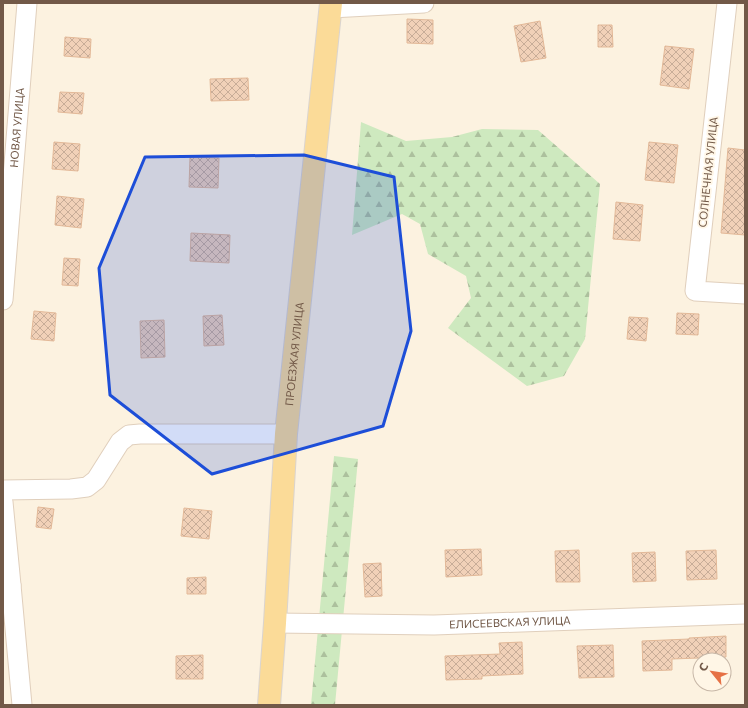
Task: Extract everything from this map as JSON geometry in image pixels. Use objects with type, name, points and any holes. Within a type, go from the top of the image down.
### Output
[{"type":"main road","name":"ПРОЕЗЖАЯ УЛИЦА","points":[[269,705],[286,434],[331,6]]},
{"type":"street","name":"НОВАЯ УЛИЦА","points":[[3,300],[27,3]]},
{"type":"street","points":[[331,6],[424,3]]},
{"type":"street","name":"СОЛНЕЧНАЯ УЛИЦА","points":[[727,3],[695,291],[745,294]]},
{"type":"street","points":[[3,490],[71,489],[87,487],[96,480],[120,442],[129,435],[286,434]]},
{"type":"street","points":[[3,502],[22,705]]},
{"type":"street","points":[[3,615],[11,585]]},
{"type":"street","name":"ЕЛИСЕЕВСКАЯ УЛИЦА","points":[[275,623],[434,625],[745,614]]},
{"type":"highlighted area","points":[[304,155],[394,177],[411,331],[383,426],[212,474],[110,395],[99,268],[145,157]]},
{"type":"green space","points":[[361,122],[406,141],[452,137],[482,129],[538,130],[600,184],[585,339],[564,376],[527,386],[448,328],[471,298],[466,276],[428,254],[420,224],[402,214],[352,235]]},
{"type":"green space","points":[[334,456],[358,459],[335,705],[311,705]]},
{"type":"building","points":[[407,19],[433,20],[433,44],[407,43]]},
{"type":"building","points":[[540,21],[546,58],[521,62],[514,26]]},
{"type":"building","points":[[598,25],[612,25],[613,47],[598,47]]},
{"type":"building","points":[[65,37],[91,39],[90,58],[64,56]]},
{"type":"building","points":[[665,46],[694,49],[689,89],[660,85]]},
{"type":"building","points":[[248,78],[249,100],[211,101],[210,79]]},
{"type":"building","points":[[60,92],[84,93],[82,114],[58,112]]},
{"type":"building","points":[[54,142],[80,144],[78,171],[52,169]]},
{"type":"building","points":[[649,142],[678,145],[674,183],[645,180]]},
{"type":"building","points":[[728,148],[745,150],[745,235],[721,233]]},
{"type":"building","points":[[190,157],[219,158],[218,188],[189,187]]},
{"type":"building","points":[[57,196],[84,199],[81,228],[55,225]]},
{"type":"building","points":[[616,202],[643,205],[640,241],[613,239]]},
{"type":"building","points":[[191,233],[230,235],[229,263],[190,261]]},
{"type":"building","points":[[64,258],[80,259],[78,286],[62,285]]},
{"type":"building","points":[[34,311],[56,313],[54,341],[31,339]]},
{"type":"building","points":[[677,313],[699,314],[698,335],[676,334]]},
{"type":"building","points":[[222,315],[224,345],[204,346],[203,316]]},
{"type":"building","points":[[629,317],[648,318],[646,341],[627,339]]},
{"type":"building","points":[[164,320],[165,357],[141,358],[140,321]]},
{"type":"building","points":[[38,507],[54,509],[51,529],[36,527]]},
{"type":"building","points":[[184,508],[212,511],[209,539],[181,536]]},
{"type":"building","points":[[481,549],[482,575],[446,577],[445,550]]},
{"type":"building","points":[[579,550],[580,582],[556,582],[555,551]]},
{"type":"building","points":[[716,550],[717,579],[687,580],[686,551]]},
{"type":"building","points":[[655,552],[656,581],[633,582],[632,553]]},
{"type":"building","points":[[381,563],[382,596],[365,597],[363,564]]},
{"type":"building","points":[[206,577],[206,594],[187,594],[187,578]]},
{"type":"building","points":[[726,636],[726,652],[692,652],[692,658],[672,659],[672,670],[643,671],[642,641]]},
{"type":"building","points":[[522,642],[523,674],[482,676],[482,679],[446,680],[445,656],[500,654],[499,643]]},
{"type":"building","points":[[613,645],[614,677],[579,678],[577,646]]},
{"type":"building","points":[[203,655],[203,679],[176,679],[176,656]]}]
